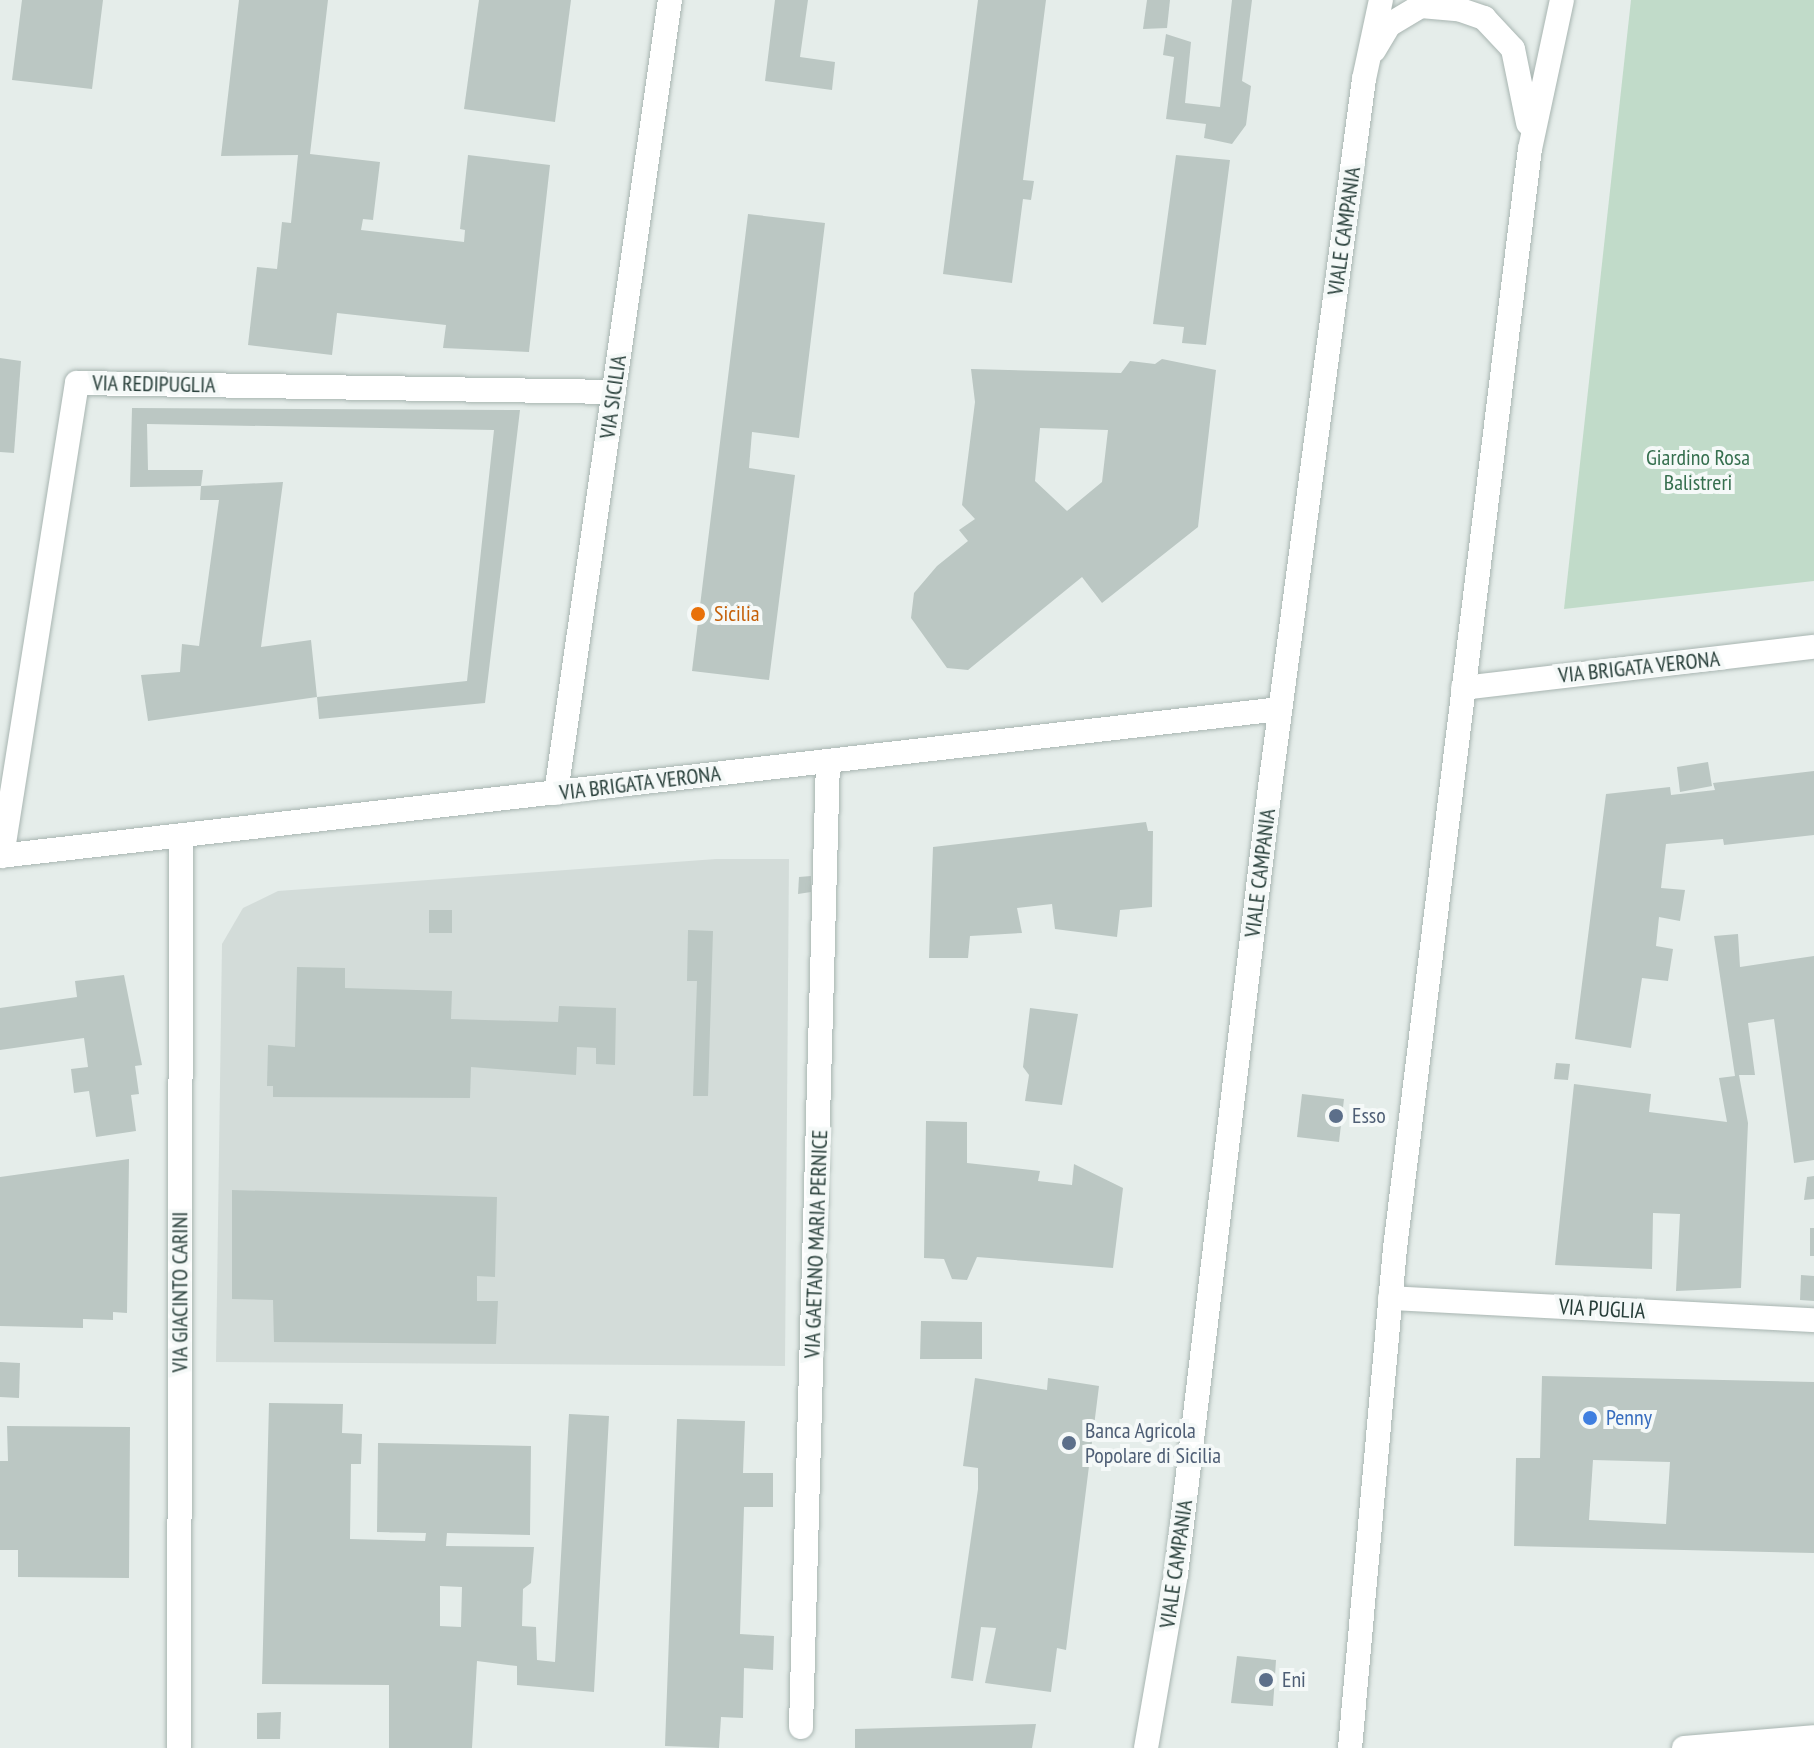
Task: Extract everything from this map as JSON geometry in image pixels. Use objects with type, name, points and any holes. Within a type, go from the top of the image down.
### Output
[{"type":"street","name":"VIA SICILIA","points":[[556,793],[670,0]]},
{"type":"street","name":"VIALE CAMPANIA","points":[[1146,1748],[1201,1383],[1280,709],[1364,79],[1378,0]]},
{"type":"street","points":[[1350,1748],[1390,1298],[1463,688],[1530,149],[1562,0]]},
{"type":"street","points":[[1364,79],[1377,41],[1403,13],[1439,6],[1484,18],[1501,32],[1522,73],[1530,149]]},
{"type":"street","name":"VIA REDIPUGLIA","points":[[1,856],[77,383],[614,392]]},
{"type":"street","name":"VIA BRIGATA VERONA","points":[[1463,688],[1814,647]]},
{"type":"street","name":"VIA BRIGATA VERONA","points":[[1,856],[1280,709]]},
{"type":"street","name":"VIA GAETANO MARIA PERNICE","points":[[801,1727],[828,761]]},
{"type":"street","name":"VIA GIACINTO CARINI","points":[[179,1748],[181,836]]},
{"type":"street","name":"VIA PUGLIA","points":[[1390,1298],[1814,1320]]},
{"type":"street","points":[[1684,1748],[1803,1741]]},
{"type":"shaded area","points":[[716,859],[789,859],[785,1366],[216,1362],[222,944],[243,908],[278,891]]},
{"type":"green space","name":"Giardino Rosa Balistreri","points":[[1631,0],[1814,0],[1814,581],[1564,609]]},
{"type":"building","points":[[22,0],[103,0],[92,89],[12,80]]},
{"type":"building","points":[[239,0],[328,0],[310,154],[380,162],[373,220],[363,219],[361,230],[464,242],[465,230],[460,229],[468,155],[550,165],[529,352],[443,348],[446,325],[337,313],[332,355],[248,345],[257,267],[277,269],[282,222],[291,223],[298,155],[221,156]]},
{"type":"building","points":[[479,0],[571,0],[555,122],[464,109]]},
{"type":"building","points":[[775,0],[808,0],[800,57],[835,62],[832,90],[765,81]]},
{"type":"building","points":[[978,0],[1046,0],[1023,180],[1034,181],[1031,200],[1023,199],[1012,283],[943,274]]},
{"type":"building","points":[[1147,0],[1170,0],[1167,28],[1143,29]]},
{"type":"building","points":[[1232,0],[1252,0],[1242,81],[1251,86],[1246,125],[1232,144],[1204,138],[1206,124],[1166,119],[1174,57],[1163,55],[1166,34],[1191,42],[1185,103],[1220,107]]},
{"type":"building","points":[[1176,155],[1230,160],[1206,345],[1182,343],[1184,327],[1153,324]]},
{"type":"building","points":[[748,214],[825,223],[799,438],[752,432],[749,468],[795,475],[769,680],[692,671]]},
{"type":"building","points":[[0,358],[21,361],[14,453],[0,452]]},
{"type":"building","points":[[1162,359],[1216,370],[1198,527],[1102,603],[1082,577],[968,670],[947,668],[911,618],[914,593],[937,566],[968,541],[959,530],[975,519],[962,505],[975,402],[971,369],[1121,373],[1130,361],[1155,364]],"holes":[[[1040,428],[1108,430],[1102,482],[1067,511],[1035,481]]]},
{"type":"building","points":[[132,408],[520,410],[485,703],[319,719],[317,697],[467,681],[494,430],[147,424],[148,470],[203,470],[201,486],[130,487]]},
{"type":"building","points":[[283,482],[261,647],[311,640],[317,697],[148,721],[141,675],[180,672],[182,644],[199,646],[219,500],[200,500],[201,486]]},
{"type":"building","points":[[1708,762],[1712,786],[1680,792],[1677,767]]},
{"type":"building","points":[[1814,771],[1814,835],[1724,845],[1723,839],[1666,844],[1661,888],[1685,890],[1680,921],[1659,917],[1656,946],[1673,949],[1668,981],[1642,978],[1631,1048],[1575,1039],[1606,794],[1670,787],[1671,795],[1715,790],[1713,783]]},
{"type":"building","points":[[1146,822],[1148,831],[1153,831],[1152,907],[1120,910],[1117,937],[1055,929],[1052,904],[1017,908],[1022,933],[970,936],[968,958],[929,958],[933,847]]},
{"type":"building","points":[[811,876],[811,892],[798,894],[799,877]]},
{"type":"building","points":[[429,910],[452,910],[452,933],[429,933]]},
{"type":"building","points":[[688,930],[713,931],[708,1096],[693,1096],[697,981],[687,981]]},
{"type":"building","points":[[1738,934],[1740,967],[1814,956],[1814,1160],[1794,1163],[1774,1019],[1748,1023],[1755,1075],[1739,1075],[1748,1123],[1741,1288],[1676,1291],[1680,1214],[1653,1213],[1652,1269],[1555,1265],[1574,1084],[1651,1094],[1649,1112],[1727,1122],[1719,1078],[1735,1076],[1714,936]]},
{"type":"building","points":[[297,967],[345,968],[345,988],[452,991],[451,1019],[558,1022],[559,1006],[616,1008],[615,1065],[596,1064],[596,1048],[577,1047],[576,1075],[471,1067],[470,1098],[273,1097],[273,1086],[267,1086],[268,1045],[295,1047]]},
{"type":"building","points":[[124,975],[142,1065],[135,1066],[139,1094],[131,1095],[136,1131],[96,1137],[89,1091],[74,1093],[71,1069],[88,1067],[84,1038],[0,1050],[0,1008],[77,997],[75,981]]},
{"type":"building","points":[[1030,1008],[1078,1014],[1062,1105],[1025,1101],[1029,1075],[1023,1067]]},
{"type":"building","points":[[1556,1063],[1570,1064],[1568,1080],[1554,1079]]},
{"type":"building","points":[[1302,1094],[1344,1099],[1339,1142],[1297,1137]]},
{"type":"building","points":[[926,1121],[967,1122],[967,1163],[1040,1171],[1038,1181],[1072,1185],[1074,1164],[1123,1188],[1113,1268],[977,1257],[967,1280],[952,1279],[944,1259],[924,1258]]},
{"type":"building","points":[[129,1159],[127,1313],[113,1312],[113,1320],[83,1319],[83,1328],[0,1326],[0,1177]]},
{"type":"building","points":[[1814,1176],[1814,1199],[1804,1200],[1807,1177]]},
{"type":"building","points":[[232,1190],[497,1197],[495,1277],[477,1276],[477,1301],[498,1301],[496,1344],[274,1342],[273,1300],[232,1299]]},
{"type":"building","points":[[1810,1228],[1814,1228],[1814,1256],[1810,1256]]},
{"type":"building","points":[[1801,1275],[1814,1276],[1814,1301],[1800,1300]]},
{"type":"building","points":[[921,1321],[982,1322],[982,1359],[920,1359]]},
{"type":"building","points":[[0,1362],[20,1363],[19,1398],[0,1397]]},
{"type":"building","points":[[1542,1376],[1814,1382],[1814,1553],[1514,1546],[1516,1458],[1540,1458]],"holes":[[[1593,1460],[1670,1462],[1666,1524],[1589,1520]]]},
{"type":"building","points":[[975,1378],[1047,1390],[1048,1378],[1099,1386],[1066,1650],[1057,1648],[1051,1692],[985,1683],[996,1628],[981,1627],[973,1681],[951,1678],[978,1489],[978,1468],[963,1466]]},
{"type":"building","points":[[269,1403],[343,1404],[342,1433],[362,1434],[361,1464],[351,1464],[350,1539],[425,1541],[426,1533],[377,1532],[378,1443],[531,1446],[530,1535],[447,1533],[446,1546],[534,1547],[531,1583],[523,1589],[522,1626],[536,1627],[537,1660],[555,1662],[569,1414],[609,1416],[594,1692],[517,1685],[517,1666],[477,1661],[472,1748],[389,1748],[389,1685],[262,1684]],"holes":[[[440,1586],[462,1587],[461,1627],[440,1626]]]},
{"type":"building","points":[[677,1419],[745,1421],[743,1473],[773,1473],[773,1507],[744,1507],[740,1634],[774,1636],[773,1670],[744,1668],[743,1718],[721,1717],[719,1748],[665,1746]]},
{"type":"building","points":[[7,1426],[130,1427],[129,1578],[18,1577],[18,1550],[0,1550],[0,1461],[8,1461]]},
{"type":"building","points":[[1237,1656],[1276,1660],[1273,1706],[1231,1703]]},
{"type":"building","points":[[281,1712],[280,1739],[257,1739],[257,1713]]},
{"type":"building","points":[[1036,1724],[1032,1748],[855,1748],[855,1729]]},
{"type":"place","name":"Sicilia","points":[[698,614]]},
{"type":"place","name":"Esso","points":[[1336,1116]]},
{"type":"place","name":"Penny","points":[[1590,1418]]},
{"type":"place","name":"Banca Agricola Popolare di Sicilia","points":[[1069,1443]]},
{"type":"place","name":"Eni","points":[[1266,1680]]}]
